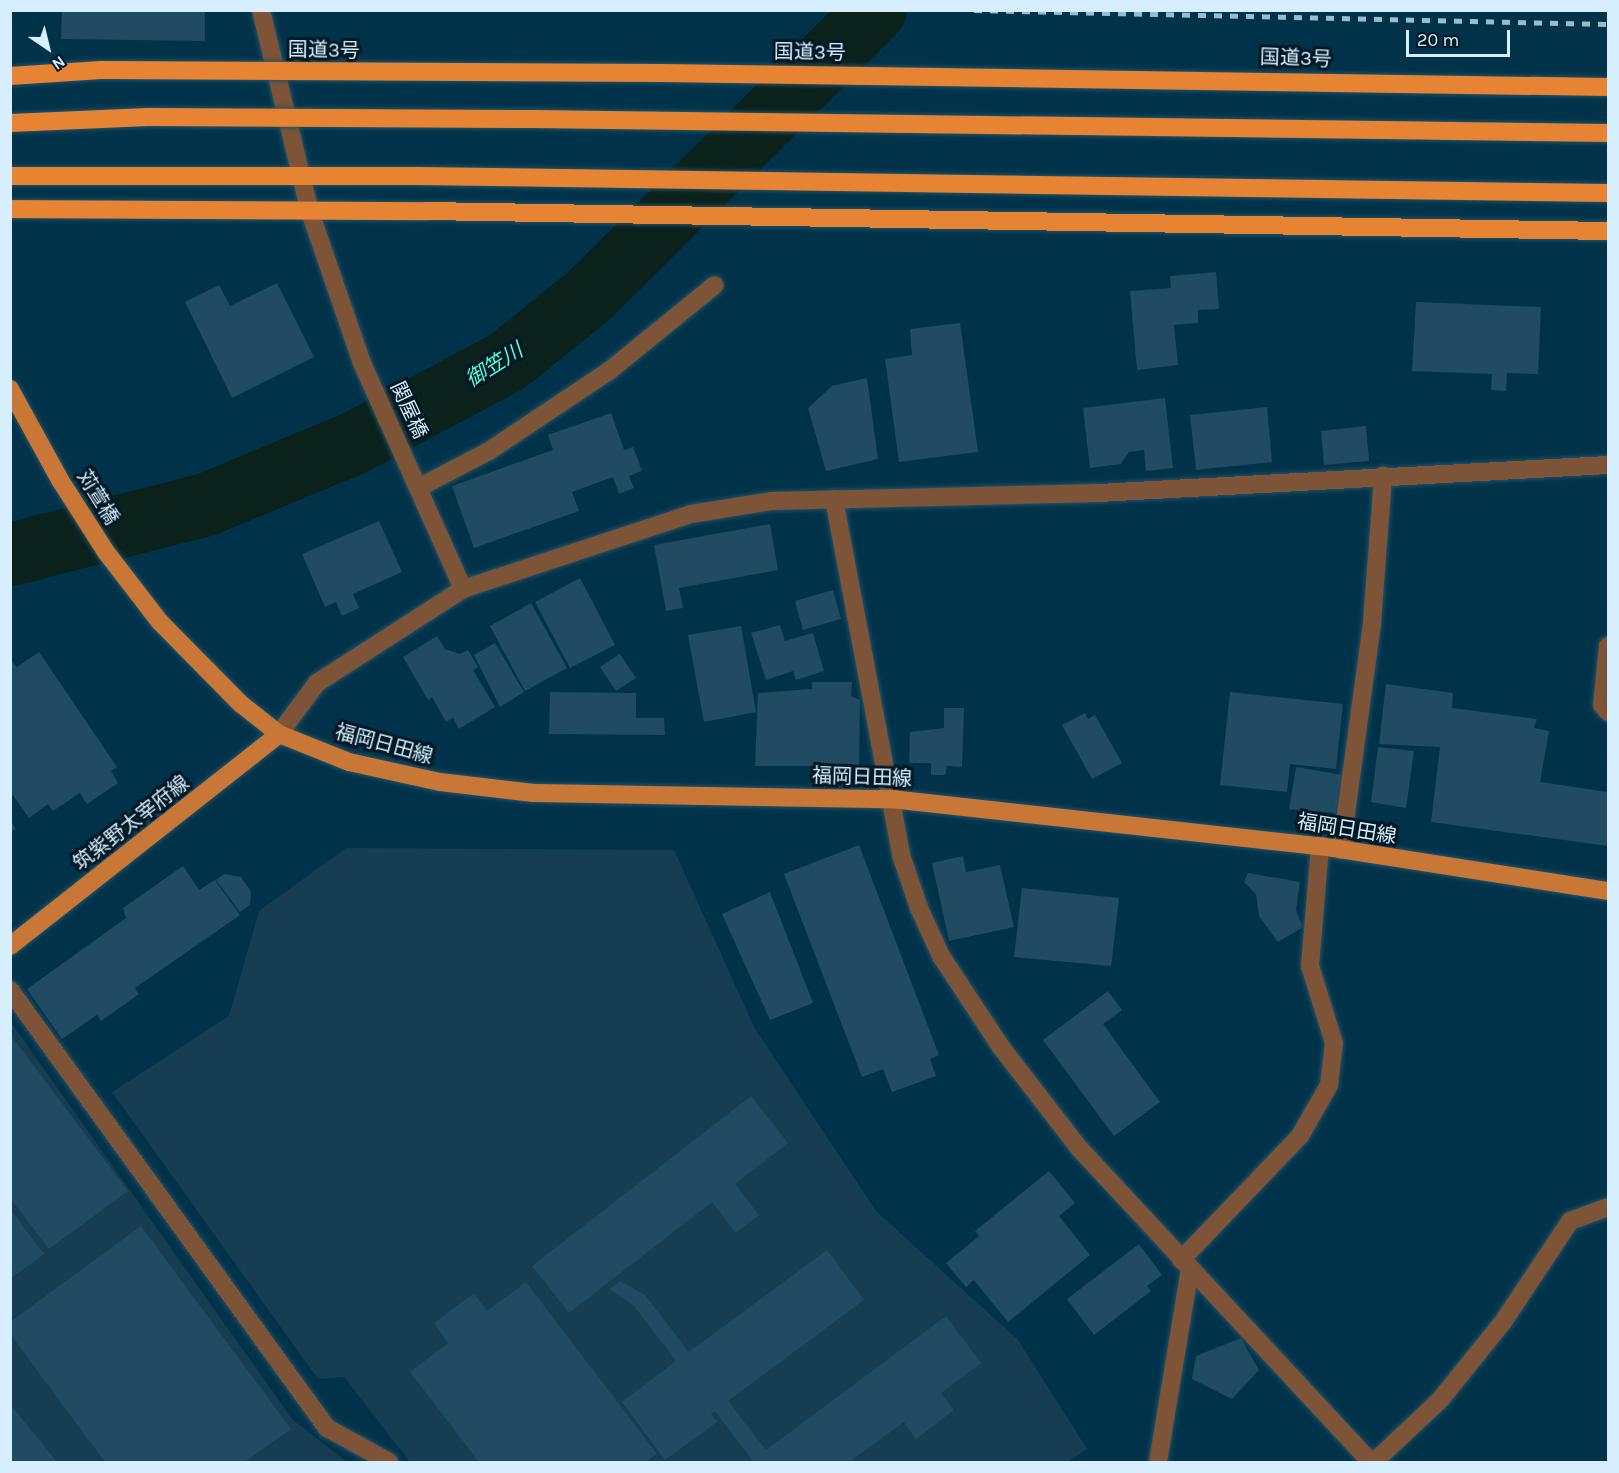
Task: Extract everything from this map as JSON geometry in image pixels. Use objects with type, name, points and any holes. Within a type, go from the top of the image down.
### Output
[{"type":"highway","name":"国道3号","points":[[10,76],[101,70],[676,73],[1608,87]]},
{"type":"highway","points":[[10,123],[148,117],[464,118],[1608,133]]},
{"type":"highway","points":[[10,176],[301,178],[417,176],[879,185],[1608,193]]},
{"type":"highway","points":[[10,209],[426,212],[1608,231]]},
{"type":"main road","name":"苅萱橋","points":[[10,388],[60,480],[100,543],[160,622]]},
{"type":"main road","name":"福岡日田線","points":[[160,622],[241,704],[279,734],[349,762],[440,783],[533,793],[891,799],[1320,846],[1608,891]]},
{"type":"main road","name":"筑紫野太宰府線","points":[[10,946],[279,734]]},
{"type":"street","name":"関屋橋","points":[[261,10],[310,212],[362,363],[464,589]]},
{"type":"street","points":[[417,481],[489,451],[609,371],[715,285]]},
{"type":"street","points":[[279,734],[317,683],[464,589],[691,514],[771,501],[1099,493],[1383,475],[1608,465]]},
{"type":"street","points":[[1341,850],[1372,623],[1383,475]]},
{"type":"street","points":[[834,499],[901,855],[915,898],[946,964],[1001,1047],[1079,1148],[1372,1462],[1447,1391],[1503,1322],[1570,1221],[1608,1207]]},
{"type":"street","points":[[1608,646],[1602,705],[1608,712]]},
{"type":"street","points":[[1158,1462],[1186,1264],[1300,1136],[1329,1085],[1334,1043],[1310,966],[1320,846]]},
{"type":"street","points":[[10,990],[327,1428],[389,1462]]},
{"type":"shaded area","points":[[346,848],[674,850],[755,1029],[876,1211],[1018,1340],[1087,1449],[1068,1462],[410,1462],[344,1377],[318,1379],[112,1092],[229,1016],[259,911]]},
{"type":"shaded area","points":[[10,1021],[292,1419],[347,1462],[11,1462]]},
{"type":"building","points":[[62,10],[205,10],[205,41],[61,39]]},
{"type":"building","points":[[1216,272],[1219,309],[1198,310],[1198,323],[1174,325],[1178,365],[1137,370],[1130,291],[1171,288],[1170,276]]},
{"type":"building","points":[[277,283],[314,357],[232,398],[185,302],[219,285],[230,306]]},
{"type":"building","points":[[1416,302],[1541,307],[1538,374],[1507,373],[1506,391],[1491,390],[1492,374],[1412,371]]},
{"type":"building","points":[[960,323],[978,452],[899,462],[885,359],[912,355],[910,329]]},
{"type":"building","points":[[867,378],[878,459],[826,471],[808,408],[832,386]]},
{"type":"building","points":[[1165,398],[1173,468],[1146,471],[1144,450],[1129,452],[1121,464],[1090,468],[1083,408]]},
{"type":"building","points":[[1267,407],[1272,462],[1196,470],[1190,415]]},
{"type":"building","points":[[611,413],[624,450],[633,447],[642,471],[629,476],[634,488],[619,494],[613,477],[572,492],[579,511],[474,548],[452,486],[553,450],[548,435]]},
{"type":"building","points":[[1366,426],[1369,461],[1324,465],[1321,431]]},
{"type":"building","points":[[379,521],[402,572],[353,594],[359,608],[342,616],[336,602],[325,607],[302,554]]},
{"type":"building","points":[[770,524],[778,570],[679,588],[683,608],[666,611],[654,545]]},
{"type":"building","points":[[580,578],[615,645],[570,668],[535,602]]},
{"type":"building","points":[[833,590],[841,619],[803,630],[795,601]]},
{"type":"building","points":[[531,603],[567,668],[525,691],[490,626]]},
{"type":"building","points":[[780,625],[785,641],[813,633],[824,671],[796,680],[793,671],[766,680],[751,633]]},
{"type":"building","points":[[741,626],[756,712],[704,722],[688,635]]},
{"type":"building","points":[[437,636],[445,649],[460,654],[468,650],[478,667],[473,670],[495,707],[459,729],[453,718],[446,722],[432,697],[428,700],[403,657]]},
{"type":"building","points":[[495,643],[524,692],[500,707],[474,655]]},
{"type":"building","points":[[39,652],[117,767],[111,771],[118,783],[87,804],[80,793],[53,811],[48,804],[29,818],[10,791],[10,659],[17,667]]},
{"type":"building","points":[[620,654],[636,678],[616,691],[600,667]]},
{"type":"building","points":[[812,682],[852,682],[851,696],[860,700],[859,766],[755,766],[758,693],[812,689]]},
{"type":"building","points":[[1386,684],[1453,693],[1452,708],[1537,719],[1534,728],[1549,731],[1540,782],[1608,792],[1608,846],[1431,822],[1440,747],[1379,744]]},
{"type":"building","points":[[550,692],[636,693],[636,718],[664,718],[665,735],[549,734]]},
{"type":"building","points":[[1230,692],[1343,704],[1336,769],[1290,764],[1287,792],[1220,785]]},
{"type":"building","points":[[944,708],[964,708],[962,767],[947,766],[945,775],[931,775],[931,763],[909,763],[910,732],[944,728]]},
{"type":"building","points":[[1085,713],[1088,719],[1095,715],[1122,763],[1092,779],[1062,725]]},
{"type":"building","points":[[1378,747],[1414,751],[1406,808],[1371,802]]},
{"type":"building","points":[[1296,767],[1342,775],[1336,813],[1289,809]]},
{"type":"building","points":[[10,820],[16,829],[10,832]]},
{"type":"building","points":[[859,845],[939,1055],[930,1059],[936,1076],[892,1092],[883,1069],[862,1077],[784,874]]},
{"type":"building","points":[[963,856],[966,872],[1000,865],[1014,927],[949,941],[932,863]]},
{"type":"building","points":[[183,866],[199,890],[215,880],[240,915],[135,988],[139,994],[101,1021],[97,1015],[62,1039],[27,989],[126,918],[123,908]]},
{"type":"building","points":[[1248,873],[1300,882],[1296,910],[1303,927],[1278,942],[1259,916],[1256,894],[1244,882]]},
{"type":"building","points":[[224,874],[241,877],[251,892],[250,905],[240,912],[216,880]]},
{"type":"building","points":[[1022,888],[1119,898],[1111,966],[1014,957]]},
{"type":"building","points":[[770,892],[813,1003],[770,1020],[722,914]]},
{"type":"building","points":[[1108,991],[1122,1010],[1103,1024],[1160,1102],[1114,1136],[1043,1040]]},
{"type":"building","points":[[10,1034],[128,1191],[49,1249],[10,1198]]},
{"type":"building","points":[[751,1096],[788,1143],[735,1184],[759,1215],[736,1233],[712,1202],[569,1313],[532,1266]]},
{"type":"building","points":[[1049,1171],[1075,1203],[1059,1216],[1090,1255],[1008,1322],[974,1280],[966,1287],[946,1263],[979,1236],[975,1231]]},
{"type":"building","points":[[10,1209],[44,1254],[10,1279]]},
{"type":"building","points":[[141,1226],[291,1429],[245,1462],[105,1462],[10,1334],[10,1322]]},
{"type":"building","points":[[1139,1244],[1162,1275],[1147,1286],[1151,1291],[1094,1335],[1067,1299]]},
{"type":"building","points":[[827,1250],[864,1300],[728,1401],[766,1450],[946,1316],[981,1363],[941,1393],[954,1410],[916,1439],[904,1422],[849,1462],[749,1462],[752,1460],[715,1411],[711,1414],[717,1422],[665,1460],[622,1402],[676,1361],[634,1306],[610,1289],[620,1281],[645,1295],[689,1352]]},
{"type":"building","points":[[526,1282],[657,1454],[645,1462],[479,1462],[410,1372],[448,1343],[434,1323],[474,1293],[487,1311]]},
{"type":"building","points":[[1241,1338],[1259,1370],[1232,1399],[1192,1379],[1196,1356]]},
{"type":"building","points":[[10,1404],[57,1462],[10,1462]]},
{"type":"waterway","name":"御笠川","points":[[10,554],[206,504],[355,442],[507,361],[590,294],[875,10]]},
{"type":"railway","points":[[974,10],[1608,24]]}]
